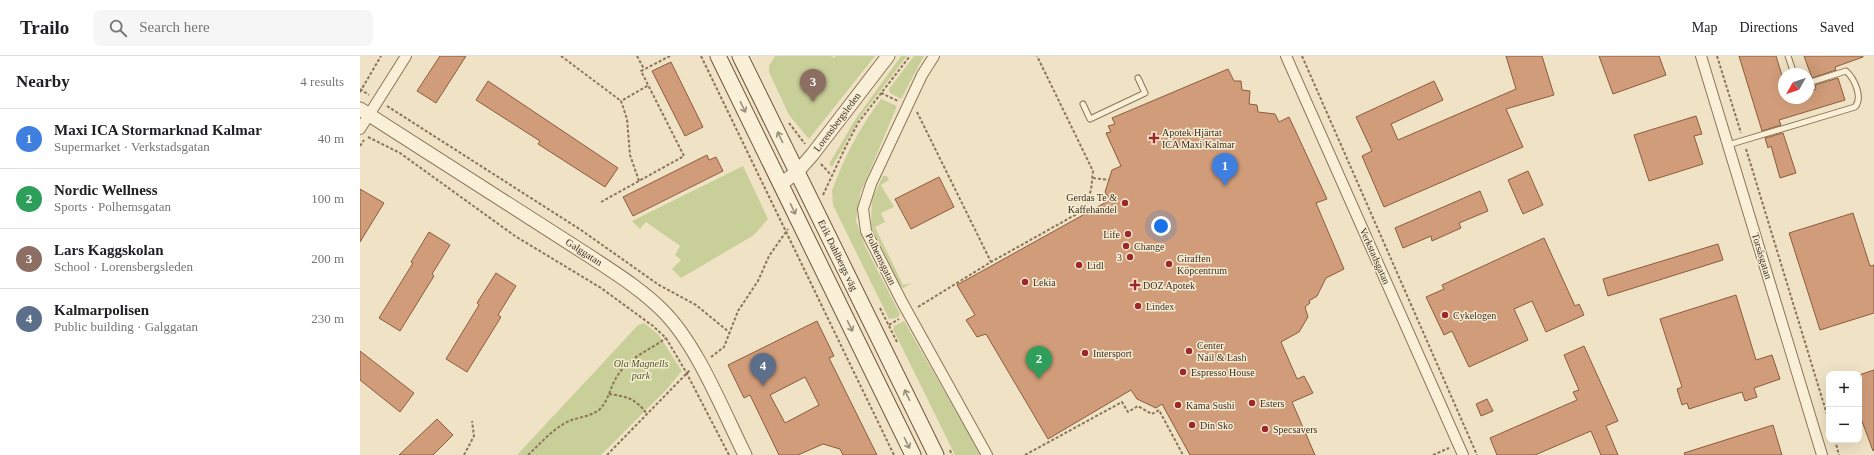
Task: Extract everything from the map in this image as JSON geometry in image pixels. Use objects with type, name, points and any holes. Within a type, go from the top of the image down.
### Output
[{"type":"main road","name":"Erik Dahlbergs väg","points":[[718,56],[913,455]]},
{"type":"main road","name":"Erik Dahlbergs väg","points":[[740,56],[936,455]]},
{"type":"street","points":[[360,130],[365,112],[378,101],[406,56]]},
{"type":"street","name":"Lorensbergsleden","points":[[781,184],[797,172],[812,155],[888,56]]},
{"type":"street","name":"Polhemsgatan","points":[[934,56],[871,184],[863,209],[866,230],[908,313],[987,455]]},
{"type":"street","name":"Verkstadsgatan","points":[[1286,56],[1464,455]]},
{"type":"street","name":"Torsåsgatan","points":[[1701,56],[1822,455]]},
{"type":"street","name":"Galggatan","points":[[365,112],[628,282],[662,310],[683,336],[700,364],[745,455]]},
{"type":"lane","points":[[1788,56],[1792,68]]},
{"type":"lane","points":[[1728,145],[1855,107],[1858,103],[1859,96],[1850,74],[1846,71],[1814,81]]},
{"type":"lane","points":[[1083,104],[1090,119],[1097,116],[1145,93],[1138,78]]},
{"type":"path","points":[[382,56],[360,91],[581,230],[659,285],[696,305],[729,332]]},
{"type":"path","points":[[561,56],[621,101],[627,120],[630,155],[639,181]]},
{"type":"path","points":[[638,56],[644,69]]},
{"type":"path","points":[[601,202],[684,156],[641,70],[670,56]]},
{"type":"path","points":[[701,56],[894,455]]},
{"type":"path","points":[[824,194],[855,130],[881,92],[910,56]]},
{"type":"path","points":[[889,326],[991,262],[1084,210],[1091,190],[1093,171],[1037,56]]},
{"type":"path","points":[[1302,56],[1477,455]]},
{"type":"path","points":[[1717,56],[1826,411]]},
{"type":"path","points":[[621,101],[648,85]]},
{"type":"path","points":[[881,92],[918,113],[991,262]]},
{"type":"path","points":[[360,146],[366,136],[400,153],[515,236],[600,288],[643,318],[666,338],[686,372],[729,455]]},
{"type":"path","points":[[1093,178],[1109,180]]},
{"type":"path","points":[[607,455],[686,372],[724,347],[738,311],[758,281],[769,256],[786,232]]},
{"type":"path","points":[[528,455],[539,444],[566,423],[595,412],[605,402],[617,375],[625,366],[666,338]]},
{"type":"path","points":[[609,394],[626,396],[638,402],[647,414]]},
{"type":"path","points":[[1026,455],[1122,402],[1128,412],[1138,406],[1152,414],[1159,410],[1183,455]]},
{"type":"path","points":[[464,455],[474,436],[472,420]]},
{"type":"path","points":[[1836,443],[1839,455]]},
{"type":"path","points":[[1433,455],[1450,448]]},
{"type":"green space","points":[[775,56],[831,56],[834,58],[836,56],[875,56],[809,139],[789,115],[769,72],[769,66]]},
{"type":"green space","points":[[901,56],[907,56],[861,116],[832,167],[829,164],[855,120]]},
{"type":"green space","points":[[914,56],[924,56],[901,99],[890,93],[889,89]]},
{"type":"green space","points":[[881,99],[897,106],[860,194],[856,221],[866,248],[900,314],[897,318],[889,319],[833,205],[832,191],[853,143]]},
{"type":"green space","points":[[743,166],[768,219],[754,235],[681,278],[672,269],[681,260],[675,255],[680,246],[646,222],[640,229],[632,221]]},
{"type":"green space","points":[[883,176],[887,176],[889,180],[881,185],[894,207],[881,213],[885,222],[875,227],[903,285],[912,283],[903,288],[899,284],[871,226],[872,198]]},
{"type":"green space","points":[[904,321],[981,455],[955,455],[893,329],[894,326]]},
{"type":"green space","name":"Ola Magnells park","points":[[644,323],[658,334],[682,371],[665,391],[601,455],[517,455],[638,325]]},
{"type":"building","points":[[440,56],[466,56],[436,103],[417,91]]},
{"type":"building","points":[[1506,56],[1542,56],[1554,95],[1506,109],[1523,147],[1384,207],[1362,156],[1372,151],[1356,117],[1434,81],[1443,100],[1391,124],[1398,140],[1516,89]]},
{"type":"building","points":[[1599,56],[1659,56],[1666,75],[1613,94]]},
{"type":"building","points":[[1739,56],[1776,56],[1780,68],[1778,68],[1778,104],[1814,104],[1814,90],[1816,89],[1815,85],[1838,78],[1845,100],[1779,120],[1781,125],[1762,131]]},
{"type":"building","points":[[1804,56],[1863,56],[1835,67],[1836,70],[1814,77],[1814,68],[1808,68]]},
{"type":"building","points":[[671,62],[703,127],[685,136],[652,71]]},
{"type":"building","name":"Giraffen Köpcentrum","points":[[1228,69],[1234,81],[1241,81],[1242,90],[1250,91],[1249,104],[1257,105],[1258,112],[1275,114],[1279,122],[1289,117],[1327,199],[1316,203],[1344,269],[1326,278],[1317,296],[1309,301],[1310,303],[1305,307],[1308,317],[1299,332],[1281,342],[1297,379],[1304,376],[1313,393],[1292,402],[1315,455],[1190,455],[1162,404],[1156,408],[1137,399],[1131,390],[1048,439],[986,334],[977,337],[966,320],[975,315],[957,285],[1110,200],[1105,192],[1112,170],[1121,166],[1106,133],[1111,132],[1108,126],[1115,124],[1112,118]]},
{"type":"building","points":[[488,81],[618,168],[605,187],[538,144],[540,141],[476,100]]},
{"type":"building","points":[[1696,116],[1702,134],[1694,136],[1703,164],[1649,181],[1634,135]]},
{"type":"building","points":[[1783,133],[1796,173],[1780,178],[1771,146],[1768,148],[1765,138]]},
{"type":"building","points":[[707,155],[709,160],[716,157],[723,171],[633,216],[623,197]]},
{"type":"building","points":[[1528,171],[1543,205],[1523,214],[1508,180]]},
{"type":"building","points":[[939,177],[954,207],[911,229],[895,199]]},
{"type":"building","points":[[360,189],[384,203],[360,242]]},
{"type":"building","points":[[1480,191],[1488,211],[1459,223],[1461,228],[1432,241],[1431,236],[1403,248],[1395,228]]},
{"type":"building","points":[[1853,213],[1870,266],[1874,265],[1874,313],[1820,330],[1789,233]]},
{"type":"building","points":[[429,232],[450,245],[432,274],[434,276],[400,331],[379,318],[413,263],[411,262]]},
{"type":"building","points":[[1544,238],[1575,306],[1579,304],[1584,315],[1546,332],[1532,301],[1514,309],[1528,340],[1469,367],[1452,331],[1444,335],[1426,297],[1444,289],[1442,285]]},
{"type":"building","points":[[1718,244],[1723,260],[1608,296],[1603,279]]},
{"type":"building","points":[[496,273],[516,286],[498,315],[501,317],[467,372],[446,359],[479,305],[477,303]]},
{"type":"building","points":[[1736,295],[1756,360],[1772,355],[1780,379],[1754,388],[1757,397],[1745,401],[1742,392],[1689,409],[1687,403],[1682,405],[1677,389],[1682,387],[1660,319]]},
{"type":"building","points":[[817,321],[834,356],[829,358],[877,455],[843,455],[840,449],[823,444],[798,455],[779,455],[750,395],[744,398],[728,365]],"holes":[[[805,377],[819,405],[785,423],[770,395]]]},
{"type":"building","points":[[1584,346],[1618,421],[1606,426],[1618,455],[1601,455],[1591,431],[1535,455],[1497,455],[1490,438],[1577,400],[1573,392],[1579,390],[1564,355]]},
{"type":"building","points":[[360,351],[414,393],[400,412],[360,380]]},
{"type":"building","points":[[1874,370],[1873,451],[1862,421],[1862,374]]},
{"type":"building","points":[[1487,399],[1493,411],[1481,416],[1476,404]]},
{"type":"building","points":[[437,419],[453,435],[433,455],[399,455]]},
{"type":"building","points":[[1773,425],[1782,455],[1685,455],[1684,453]]},
{"type":"place","name":"Lars Kaggskolan","points":[[813,102]]},
{"type":"place","name":"Apotek Hjärtat ICA Maxi Kalmar","points":[[1154,138]]},
{"type":"place","name":"Maxi ICA Stormarknad Kalmar","points":[[1225,186]]},
{"type":"place","name":"Gerdas Te & Kaffehandel","points":[[1125,203]]},
{"type":"place","name":"Life","points":[[1128,234]]},
{"type":"place","name":"Change","points":[[1126,246]]},
{"type":"place","name":"3","points":[[1130,257]]},
{"type":"place","name":"Giraffen Köpcentrum","points":[[1169,264]]},
{"type":"place","name":"Lidl","points":[[1079,265]]},
{"type":"place","name":"Lekia","points":[[1025,282]]},
{"type":"place","name":"DOZ Apotek","points":[[1135,285]]},
{"type":"place","name":"Lindex","points":[[1138,306]]},
{"type":"place","name":"Cykelogen","points":[[1445,315]]},
{"type":"place","name":"Center Nail & Lash","points":[[1189,351]]},
{"type":"place","name":"Intersport","points":[[1085,353]]},
{"type":"place","name":"Espresso House","points":[[1183,372]]},
{"type":"place","name":"Nordic Wellness","points":[[1039,379]]},
{"type":"place","name":"Kalmarpolisen","points":[[763,386]]},
{"type":"place","name":"Esters","points":[[1252,403]]},
{"type":"place","name":"Kama Sushi","points":[[1178,405]]},
{"type":"place","name":"Din Sko","points":[[1192,425]]},
{"type":"place","name":"Specsavers","points":[[1265,429]]}]
